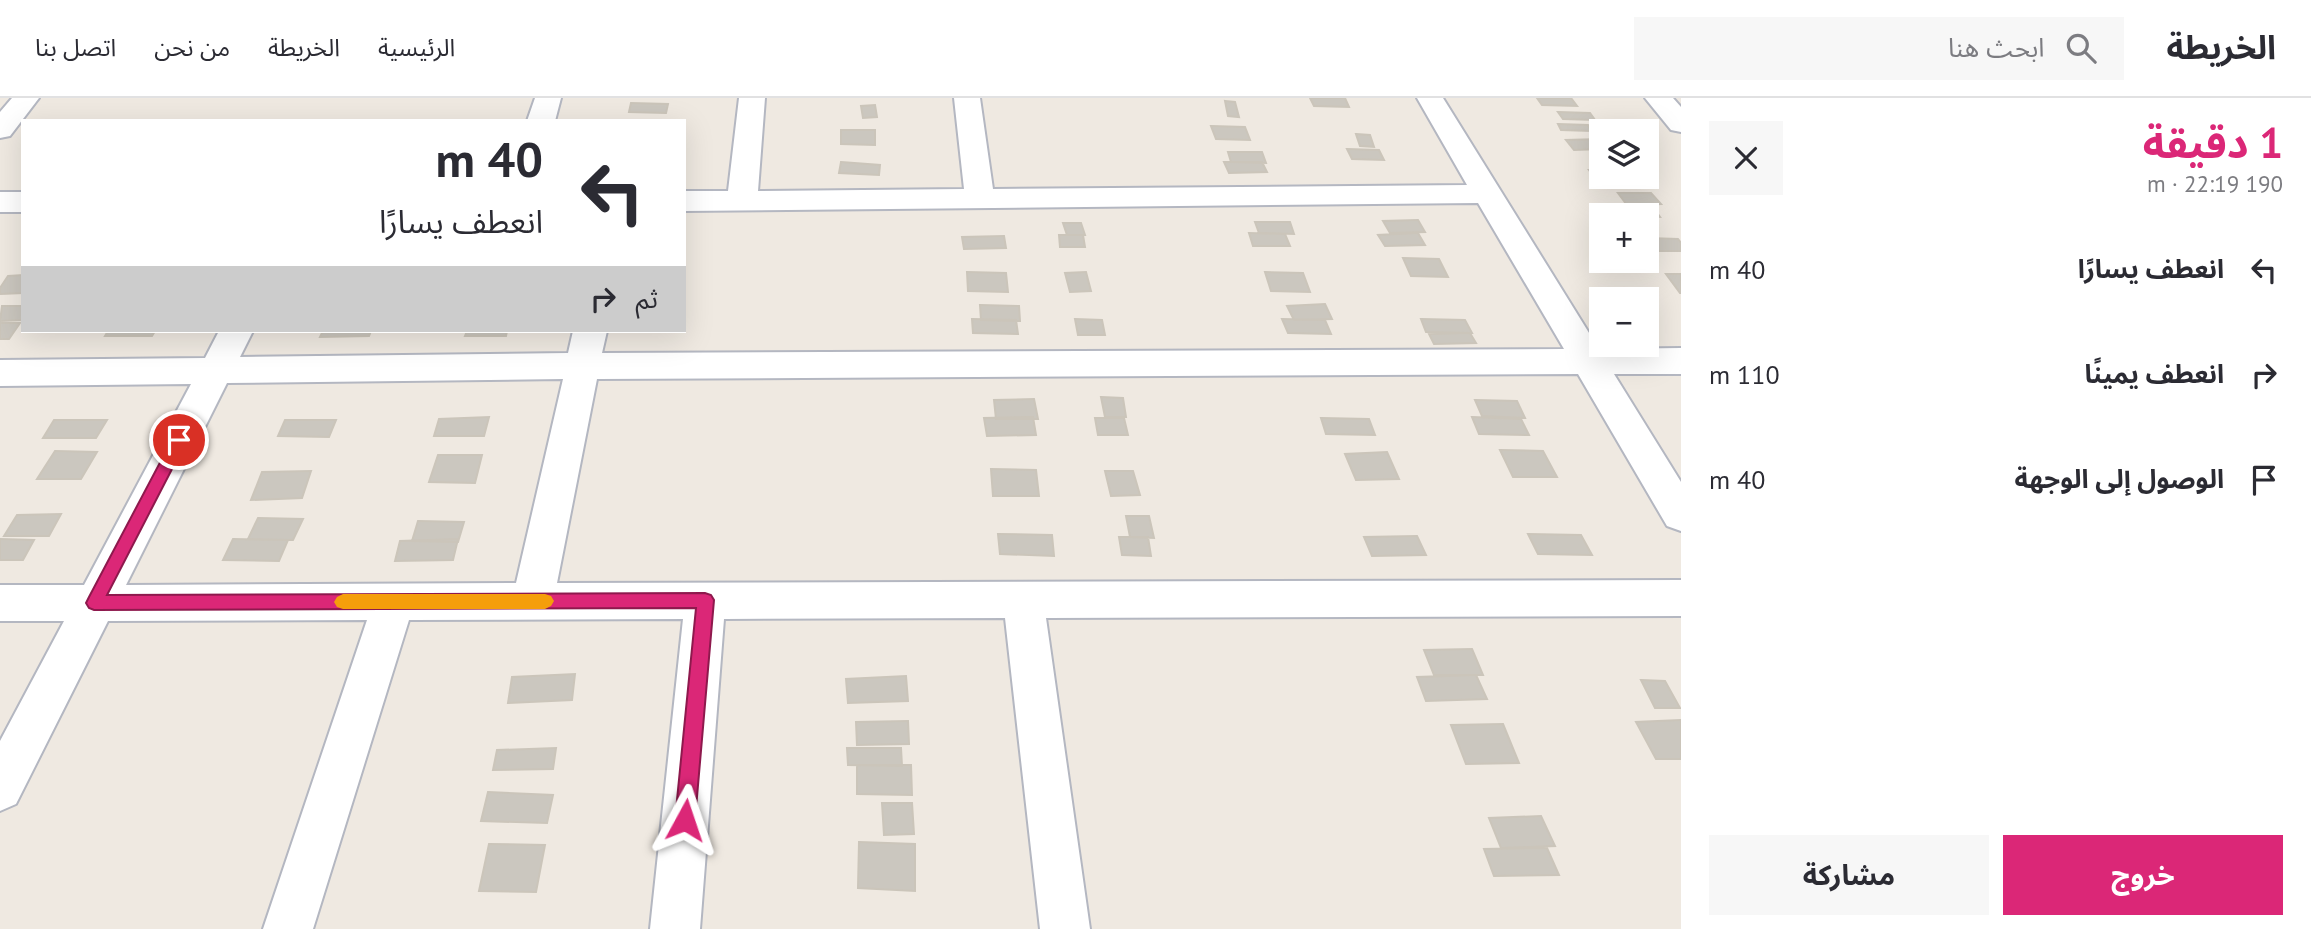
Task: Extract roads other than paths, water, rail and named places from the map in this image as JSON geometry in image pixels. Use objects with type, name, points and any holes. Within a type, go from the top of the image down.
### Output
[{"type":"street","points":[[0,130],[26,98]]},
{"type":"street","points":[[542,119],[548,98]]},
{"type":"street","points":[[742,201],[752,98]]},
{"type":"street","points":[[967,98],[980,198]]},
{"type":"street","points":[[1430,98],[1681,515]]},
{"type":"street","points":[[1658,98],[1681,124]]},
{"type":"street","points":[[686,201],[1488,194]]},
{"type":"street","points":[[0,202],[21,202]]},
{"type":"street","points":[[0,788],[235,333]]},
{"type":"street","points":[[533,601],[590,333]]},
{"type":"street","points":[[0,373],[582,366],[1681,361]]},
{"type":"street","points":[[0,603],[1681,598]]},
{"type":"street","points":[[675,929],[705,600]]},
{"type":"street","points":[[1023,600],[1065,929]]},
{"type":"street","points":[[288,929],[394,602]]}]
